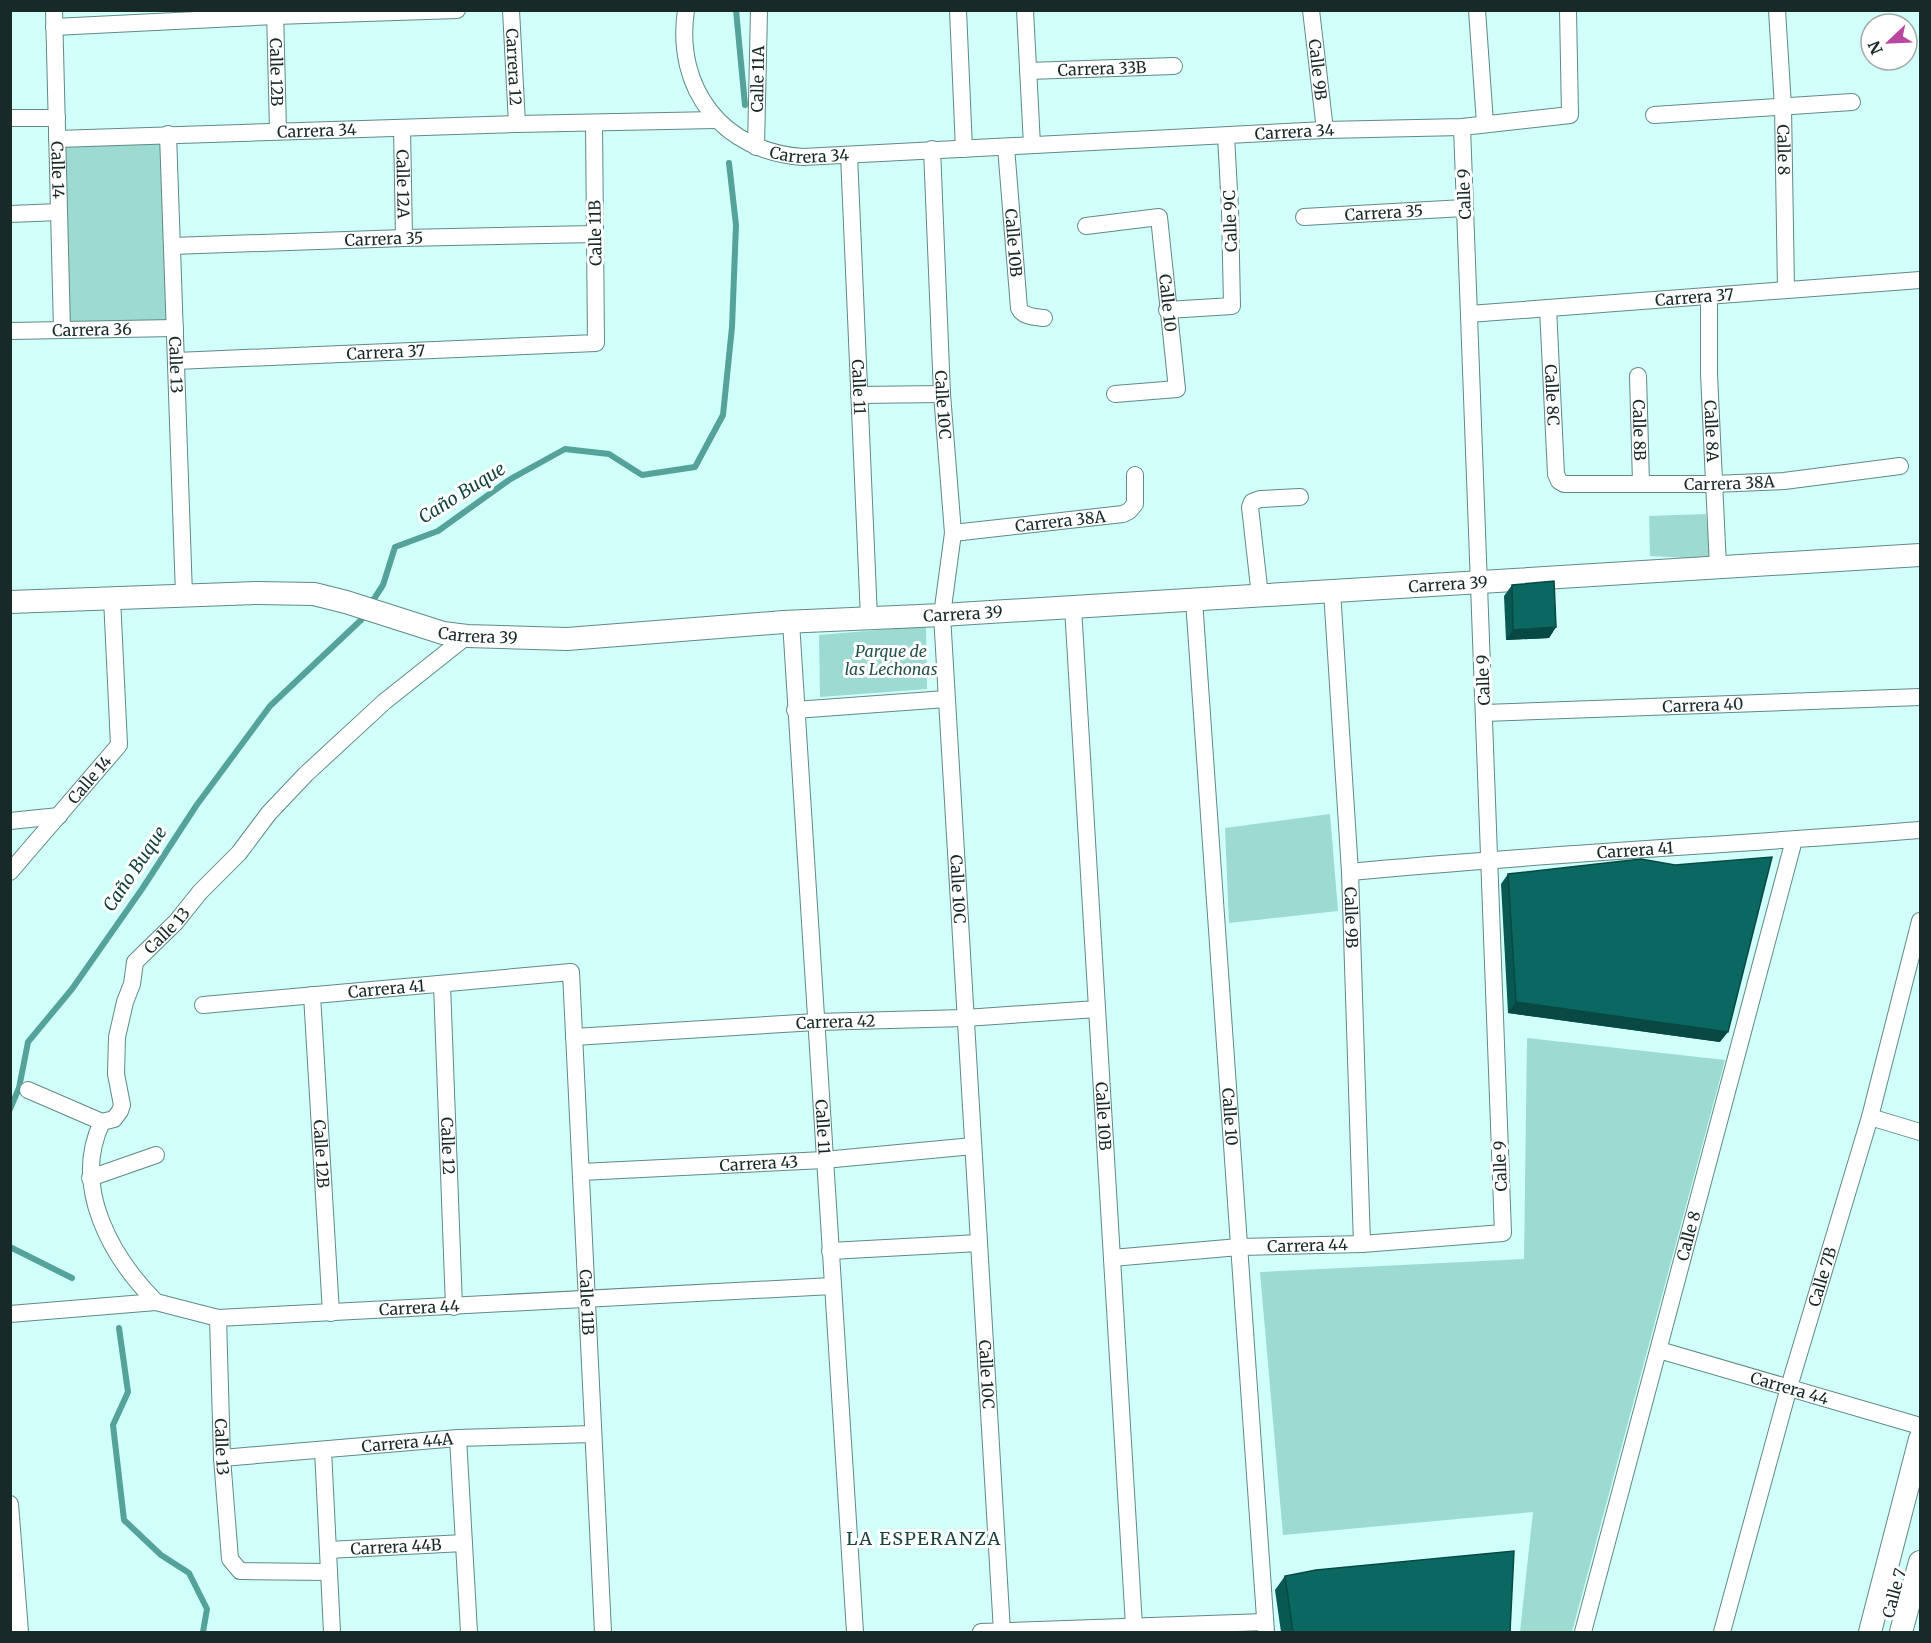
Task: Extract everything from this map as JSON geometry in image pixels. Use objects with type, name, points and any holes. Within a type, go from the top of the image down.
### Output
[{"type":"street","points":[[54,19],[458,10]]},
{"type":"street","name":"Carrera 12","points":[[511,10],[517,124]]},
{"type":"street","points":[[686,10],[685,32],[688,63],[699,93],[716,120]]},
{"type":"street","name":"Calle 11A","points":[[756,147],[759,10]]},
{"type":"street","points":[[958,10],[964,149]]},
{"type":"street","points":[[1025,10],[1032,146]]},
{"type":"street","name":"Calle 9B","points":[[1311,10],[1325,130]]},
{"type":"street","points":[[1477,10],[1485,123]]},
{"type":"street","name":"Carrera 34","points":[[57,139],[716,120],[728,131],[756,147],[787,156],[849,155],[1325,130],[1462,127],[1570,115],[1568,10]]},
{"type":"street","name":"Calle 8","points":[[1777,10],[1783,107],[1786,290]]},
{"type":"street","name":"Calle 12B","points":[[275,13],[278,131]]},
{"type":"street","name":"Calle 14","points":[[54,19],[62,330]]},
{"type":"street","name":"Carrera 33B","points":[[1028,71],[1174,66]]},
{"type":"street","points":[[1654,115],[1852,102]]},
{"type":"street","points":[[10,118],[57,118]]},
{"type":"street","name":"Calle 11B","points":[[594,123],[596,343]]},
{"type":"street","name":"Calle 9","points":[[1462,127],[1503,1233]]},
{"type":"street","name":"Calle 12A","points":[[402,128],[404,238]]},
{"type":"street","name":"Calle 13","points":[[168,134],[184,595]]},
{"type":"street","name":"Calle 9C","points":[[1167,310],[1232,306],[1226,136]]},
{"type":"street","name":"Calle 10B","points":[[1006,147],[1019,308],[1026,315],[1044,318]]},
{"type":"street","name":"Calle 10C","points":[[932,149],[942,394],[953,532],[942,615],[1002,1632]]},
{"type":"street","name":"Calle 11","points":[[849,155],[869,618]]},
{"type":"street","name":"Carrera 35","points":[[1304,217],[1464,208]]},
{"type":"street","points":[[10,214],[59,212]]},
{"type":"street","name":"Calle 10","points":[[1086,226],[1159,217],[1177,389],[1114,394]]},
{"type":"street","name":"Carrera 35","points":[[172,246],[595,234]]},
{"type":"street","name":"Carrera 37","points":[[1469,314],[1920,280]]},
{"type":"street","name":"Calle 8A","points":[[1709,296],[1709,374],[1718,567]]},
{"type":"street","name":"Calle 8C","points":[[1548,308],[1556,474],[1560,481]]},
{"type":"street","name":"Carrera 36","points":[[10,331],[175,328]]},
{"type":"street","name":"Carrera 37","points":[[176,361],[596,343]]},
{"type":"street","name":"Calle 8B","points":[[1638,376],[1641,483]]},
{"type":"street","points":[[859,394],[942,394]]},
{"type":"street","name":"Carrera 38A","points":[[1560,481],[1564,484],[1713,484],[1784,481],[1900,466]]},
{"type":"street","name":"Carrera 38A","points":[[953,532],[1123,514],[1135,504],[1135,475]]},
{"type":"street","points":[[1260,596],[1250,507],[1252,502],[1260,499],[1300,497]]},
{"type":"street","name":"Carrera 39","points":[[10,602],[257,593],[314,594],[443,633],[467,636],[567,639],[790,622],[942,615],[1920,555]]},
{"type":"street","name":"Calle 9B","points":[[1332,591],[1350,872],[1362,1244]]},
{"type":"street","name":"Calle 14","points":[[10,872],[119,745],[112,598]]},
{"type":"street","name":"Calle 10","points":[[1194,600],[1265,1627]]},
{"type":"street","name":"Calle 10B","points":[[1073,607],[1134,1626]]},
{"type":"street","name":"Calle 11","points":[[790,622],[855,1632]]},
{"type":"street","name":"Calle 13","points":[[156,1302],[129,1272],[108,1236],[94,1198],[90,1178],[91,1155],[102,1122],[114,1119],[122,1105],[116,1074],[117,1037],[120,1019],[132,984],[135,962],[176,922],[250,840],[269,813],[306,774],[384,702],[467,636]]},
{"type":"street","name":"Carrera 40","points":[[1484,713],[1920,697]]},
{"type":"street","points":[[795,710],[946,699]]},
{"type":"street","points":[[10,821],[59,816]]},
{"type":"street","name":"Carrera 41","points":[[1350,872],[1489,859],[1920,830]]},
{"type":"street","name":"Calle 8","points":[[1583,1632],[1794,840]]},
{"type":"street","name":"Calle 7B","points":[[1722,1632],[1789,1387],[1870,1117],[1920,921]]},
{"type":"street","name":"Calle 11B","points":[[571,972],[603,1632]]},
{"type":"street","name":"Carrera 41","points":[[204,1005],[571,972]]},
{"type":"street","name":"Calle 12","points":[[442,984],[454,1307]]},
{"type":"street","name":"Calle 12B","points":[[312,996],[331,1313]]},
{"type":"street","name":"Carrera 42","points":[[574,1037],[816,1023],[965,1018],[1097,1009]]},
{"type":"street","points":[[28,1090],[102,1122]]},
{"type":"street","points":[[1870,1117],[1920,1132]]},
{"type":"street","name":"Carrera 43","points":[[580,1172],[824,1160],[973,1146]]},
{"type":"street","points":[[90,1178],[156,1155]]},
{"type":"street","name":"Carrera 44","points":[[1112,1258],[1239,1247],[1362,1244],[1503,1233]]},
{"type":"street","points":[[830,1251],[979,1243]]},
{"type":"street","name":"Carrera 44","points":[[10,1314],[156,1302],[218,1318],[832,1286]]},
{"type":"street","name":"Calle 13","points":[[218,1318],[222,1458],[230,1559],[240,1571],[329,1572]]},
{"type":"street","name":"Carrera 44","points":[[1659,1350],[1920,1426]]},
{"type":"street","name":"Carrera 44A","points":[[222,1458],[458,1438],[593,1434]]},
{"type":"street","points":[[458,1438],[469,1632]]},
{"type":"street","name":"Calle 7","points":[[1884,1632],[1916,1511],[1915,1486],[1920,1439]]},
{"type":"street","points":[[323,1450],[332,1632]]},
{"type":"street","name":"Calle 7","points":[[1870,1632],[1915,1486]]},
{"type":"street","points":[[10,1504],[20,1632]]},
{"type":"street","name":"Carrera 44B","points":[[328,1550],[464,1543]]},
{"type":"street","name":"Calle 7","points":[[1901,1632],[1920,1562]]},
{"type":"street","points":[[981,1632],[1134,1626],[1265,1627]]},
{"type":"green space","points":[[168,134],[175,328],[62,330],[57,139]]},
{"type":"green space","points":[[1706,514],[1711,559],[1650,556],[1649,516]]},
{"type":"green space","name":"Parque de las Lechonas","points":[[926,626],[927,689],[820,697],[819,635]]},
{"type":"green space","points":[[1330,814],[1338,911],[1229,923],[1225,828]]},
{"type":"green space","points":[[1527,1038],[1725,1060],[1572,1632],[1520,1632],[1533,1512],[1283,1535],[1260,1272],[1524,1259]]},
{"type":"building","points":[[1554,581],[1556,627],[1513,630],[1512,585]]},
{"type":"building","points":[[1772,857],[1728,1032],[1516,1002],[1508,874],[1641,859],[1675,865]]},
{"type":"building","points":[[1514,1551],[1510,1632],[1293,1632],[1285,1576],[1316,1570]]},
{"type":"waterway","name":"Caño Buque","points":[[736,10],[745,105]]},
{"type":"waterway","name":"Caño Buque","points":[[370,605],[383,585],[395,547],[438,531],[509,480],[565,449],[609,454],[642,475],[695,467],[723,415],[732,327],[736,225],[729,163]]},
{"type":"waterway","name":"Caño Buque","points":[[10,1109],[19,1088],[28,1042],[72,989],[142,889],[196,806],[270,706],[365,614]]},
{"type":"waterway","name":"Caño Buque","points":[[10,1247],[72,1278]]},
{"type":"waterway","name":"Caño Buque","points":[[119,1328],[128,1392],[113,1425],[124,1520],[161,1555],[189,1573],[207,1609],[203,1632]]},
{"type":"district","name":"LA ESPERANZA","points":[[924,1539]]}]
